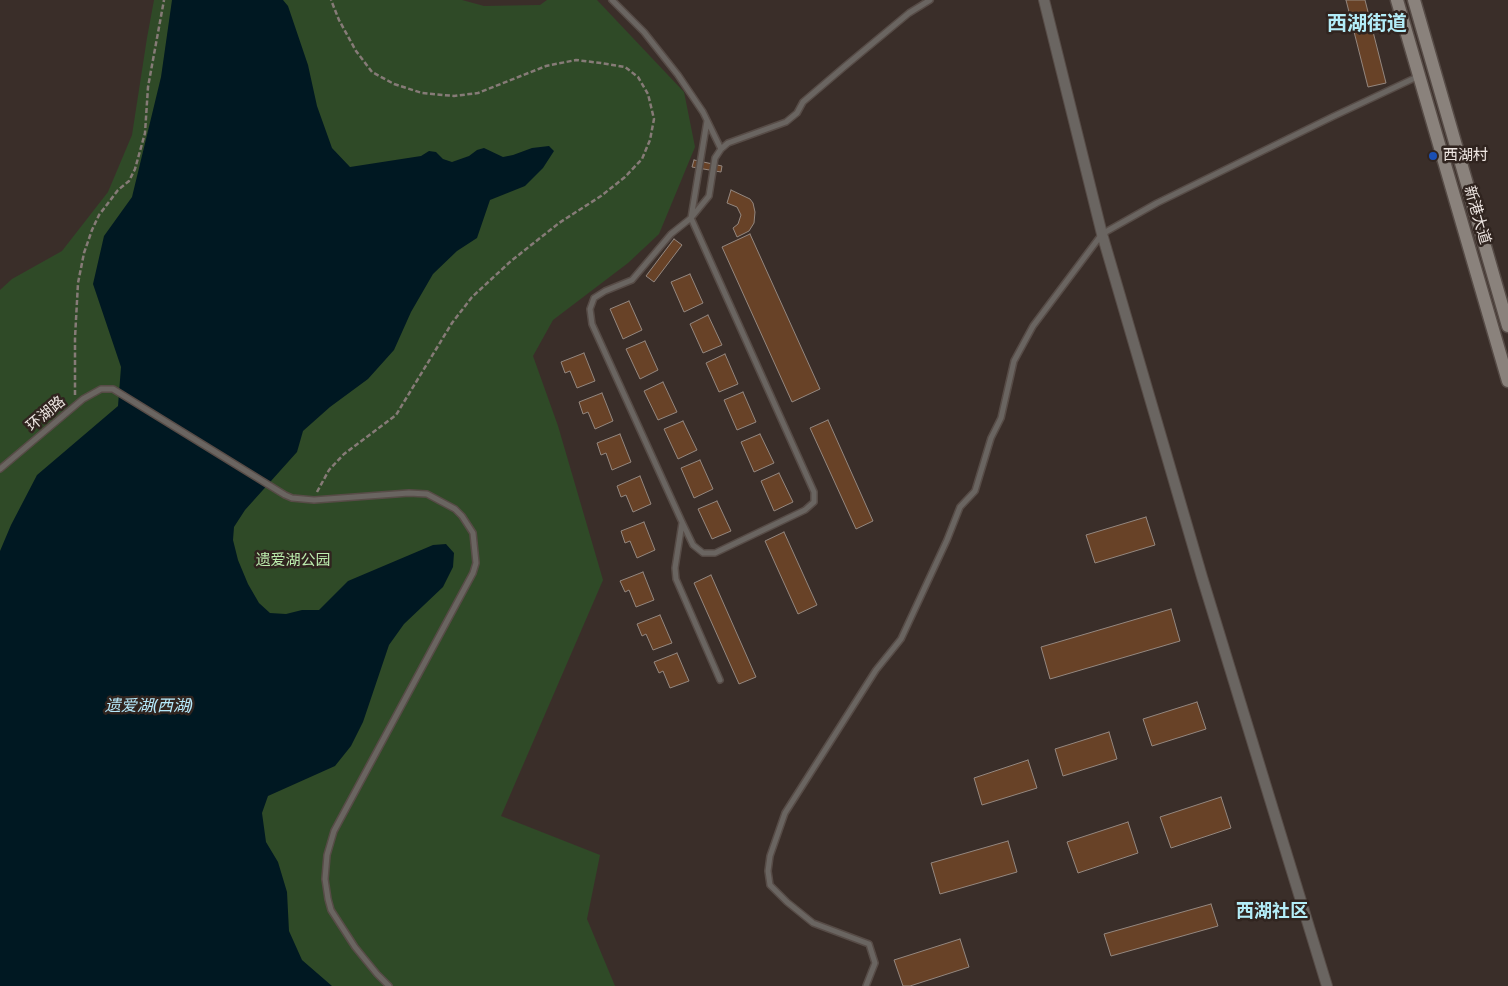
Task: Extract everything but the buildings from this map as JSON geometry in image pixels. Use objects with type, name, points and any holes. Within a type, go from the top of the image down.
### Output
[{"type":"main road","name":"新港大道","points":[[1398,0],[1508,381]]},
{"type":"main road","name":"新港大道","points":[[1414,0],[1508,326]]},
{"type":"street","points":[[1044,0],[1102,234],[1202,577],[1327,986]]},
{"type":"lane","points":[[612,0],[644,32],[678,75],[707,121],[721,149]]},
{"type":"lane","points":[[707,121],[691,218],[814,492],[814,502],[805,510],[715,553],[703,553],[693,545],[682,522],[592,324],[590,309],[594,298],[605,290],[632,280],[671,234],[691,218],[709,196],[716,158],[721,149],[728,143],[786,122],[797,113],[803,102],[844,67],[909,13],[930,0]]},
{"type":"lane","points":[[866,986],[875,963],[869,944],[813,923],[787,902],[770,885],[768,871],[770,856],[785,813],[876,670],[901,640],[960,507],[975,491],[991,438],[1001,418],[1014,361],[1033,326],[1102,234],[1157,203],[1323,121],[1420,76]]},
{"type":"lane","name":"环湖路","points":[[0,469],[83,398],[101,389],[113,389],[284,495],[299,500],[314,500]]},
{"type":"lane","points":[[314,500],[409,492],[427,494],[455,509],[473,533],[476,563],[474,574],[334,831],[327,855],[325,879],[332,910],[355,947],[389,986]]},
{"type":"lane","points":[[682,522],[676,579],[720,680]]},
{"type":"path","points":[[76,405],[78,283],[84,254],[99,215],[118,190],[128,181],[135,169],[145,133],[148,87],[164,0]]},
{"type":"path","points":[[314,500],[328,470],[344,454],[396,415],[452,323],[472,297],[511,260],[559,223],[601,196],[626,177],[642,159],[650,140],[654,119],[648,94],[638,77],[625,67],[601,63],[576,60],[546,66],[478,93],[454,96],[422,93],[394,84],[372,72],[366,65],[339,20],[331,0]]},
{"type":"green space","name":"遗爱湖公园","points":[[154,0],[462,0],[484,6],[540,5],[547,0],[597,0],[684,92],[695,147],[659,234],[628,263],[553,320],[533,356],[558,426],[603,580],[501,816],[600,855],[587,919],[615,986],[0,986],[0,290],[12,279],[62,251],[108,192],[132,135]]},
{"type":"water","name":"遗爱湖(西湖)","points":[[172,0],[283,0],[288,6],[308,65],[317,106],[332,148],[350,167],[421,156],[429,151],[436,152],[443,159],[452,162],[484,148],[503,157],[532,148],[549,146],[554,151],[543,168],[525,186],[490,200],[477,238],[457,251],[433,274],[411,312],[394,350],[368,379],[330,407],[303,431],[297,452],[245,510],[234,527],[233,540],[238,560],[248,584],[259,603],[270,613],[286,614],[302,610],[319,610],[348,581],[433,545],[446,544],[454,553],[453,567],[443,587],[404,624],[389,645],[363,722],[351,746],[335,766],[268,796],[262,813],[266,842],[278,862],[287,892],[289,931],[302,960],[332,986],[0,986],[0,551],[37,475],[118,406],[121,367],[93,284],[104,236],[132,197],[161,77]]},
{"type":"place","name":"西湖村","points":[[1433,156]]},
{"type":"district","name":"西湖街道","points":[[1367,24]]},
{"type":"district","name":"西湖社区","points":[[1272,912]]}]
